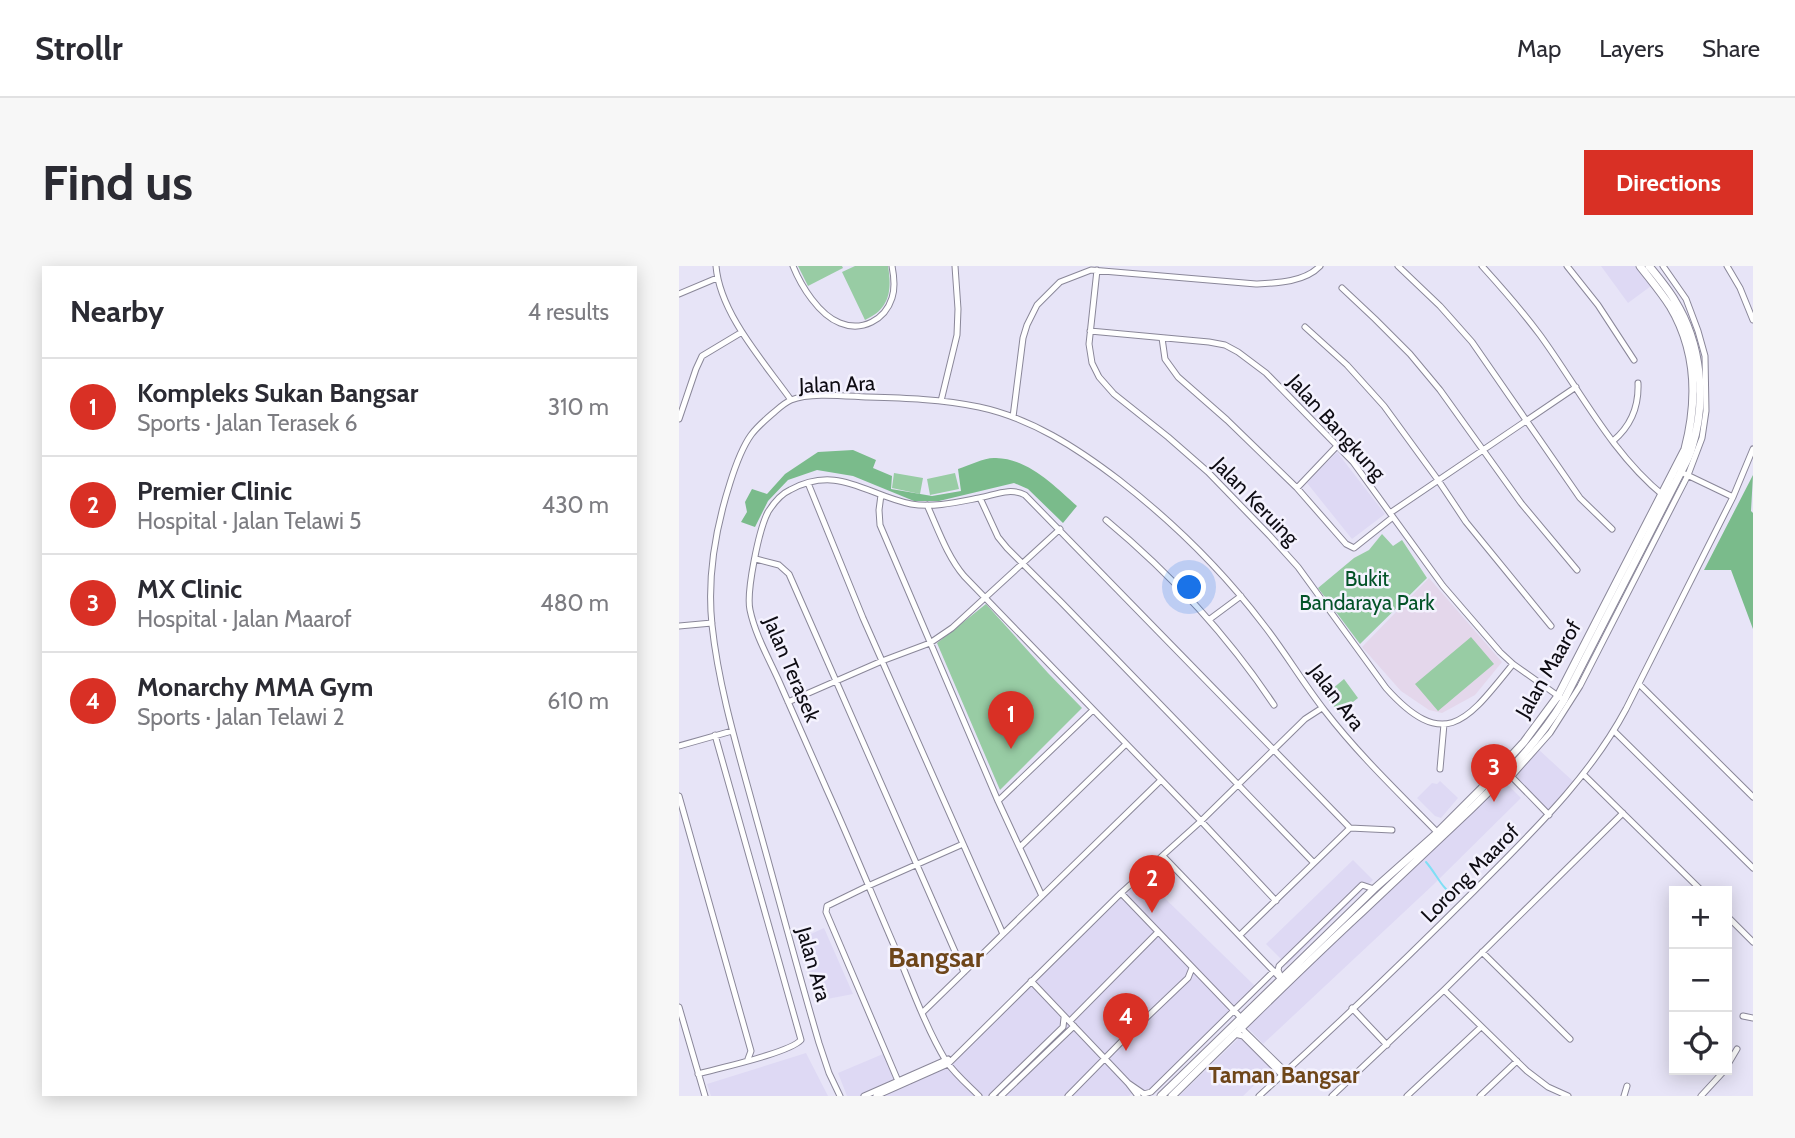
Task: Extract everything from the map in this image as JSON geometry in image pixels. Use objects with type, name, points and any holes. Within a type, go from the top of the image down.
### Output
[{"type":"main road","name":"Jalan Maarof","points":[[1640,266],[1675,316],[1686,343],[1694,379],[1693,412],[1681,472]]},
{"type":"main road","name":"Jalan Maarof","points":[[1161,1096],[1507,772],[1553,717],[1664,496],[1692,450],[1700,403],[1699,372],[1693,340],[1682,313],[1649,266]]},
{"type":"main road","name":"Jalan Maarof","points":[[1284,981],[1374,889],[1440,835]]},
{"type":"main road","name":"Jalan Maarof","points":[[1172,1096],[1239,1025]]},
{"type":"street","points":[[716,266],[722,293],[742,332],[791,400]]},
{"type":"street","points":[[793,266],[806,294],[838,323],[852,326],[871,324],[886,310],[893,297],[892,266]]},
{"type":"street","points":[[941,401],[957,335],[955,266]]},
{"type":"street","points":[[1013,417],[1027,325],[1037,305],[1060,282],[1097,270],[1256,284],[1280,283],[1298,278],[1320,266]]},
{"type":"street","points":[[1398,266],[1440,306],[1472,342],[1580,498],[1612,529]]},
{"type":"street","points":[[1482,266],[1540,335],[1613,442],[1638,473],[1664,496]]},
{"type":"street","points":[[1567,266],[1598,305],[1634,360]]},
{"type":"street","name":"Jalan Maarof","points":[[1507,772],[1549,733],[1575,694],[1681,472],[1702,438],[1706,411],[1705,356],[1686,299],[1663,266]]},
{"type":"street","points":[[1727,266],[1740,288],[1753,320]]},
{"type":"street","name":"Jalan Keruing","points":[[1097,270],[1089,344],[1092,363],[1099,377],[1114,394],[1207,472],[1271,536],[1298,567],[1399,702],[1414,715],[1430,722],[1444,724]]},
{"type":"street","points":[[679,294],[717,278]]},
{"type":"street","points":[[1342,288],[1410,354],[1440,390],[1521,503],[1577,570]]},
{"type":"street","points":[[1305,327],[1347,365],[1384,406],[1466,522],[1551,626]]},
{"type":"street","name":"Jalan Bangkung","points":[[1090,331],[1225,345],[1266,373],[1353,462],[1443,586],[1500,652],[1561,698]]},
{"type":"street","points":[[679,419],[702,356],[742,332]]},
{"type":"street","points":[[1163,338],[1165,359],[1178,377],[1297,488],[1346,544],[1354,548],[1438,480],[1576,387]]},
{"type":"street","points":[[1613,442],[1632,419],[1638,397],[1638,383]]},
{"type":"street","name":"Jalan Ara","points":[[840,1096],[819,1043],[732,731],[712,623],[711,565],[715,538],[733,472],[755,429],[791,400],[814,396],[850,396],[941,401],[980,407],[1013,417],[1064,441],[1119,480],[1169,522],[1241,596],[1322,708],[1356,749],[1440,835]]},
{"type":"street","points":[[1297,488],[1337,446]]},
{"type":"street","name":"Lorong Maarof","points":[[1259,1096],[1419,946],[1549,815],[1584,775],[1614,731],[1639,684],[1733,497],[1753,449]]},
{"type":"street","points":[[1681,472],[1733,497]]},
{"type":"street","name":"Jalan Terasek","points":[[979,1096],[947,1062],[923,1012],[750,611],[749,599],[767,513],[789,490],[821,480],[835,480],[913,504],[927,505],[1009,491],[1025,495],[1350,828]]},
{"type":"street","points":[[808,483],[882,661],[1003,934]]},
{"type":"street","points":[[881,495],[880,525],[998,801],[1042,896]]},
{"type":"street","points":[[980,498],[998,537],[1022,564],[1314,863]]},
{"type":"street","points":[[927,505],[957,567],[984,598],[1276,901]]},
{"type":"street","points":[[1106,520],[1160,567],[1210,619],[1274,705]]},
{"type":"street","points":[[788,702],[930,643],[952,628],[1060,529]]},
{"type":"street","points":[[756,559],[779,565],[789,574],[964,972]]},
{"type":"street","points":[[1210,619],[1241,596]]},
{"type":"street","points":[[679,626],[712,623]]},
{"type":"street","points":[[1440,769],[1444,724],[1455,723],[1468,716],[1513,664]]},
{"type":"street","points":[[1639,684],[1753,797]]},
{"type":"street","points":[[1305,719],[1317,700]]},
{"type":"street","points":[[876,1096],[954,1058],[1121,893],[1201,821],[1305,719],[1322,708]]},
{"type":"street","points":[[998,801],[1093,710]]},
{"type":"street","points":[[679,746],[732,731]]},
{"type":"street","points":[[1614,731],[1753,868]]},
{"type":"street","points":[[698,1074],[798,1044],[801,1040],[715,735]]},
{"type":"street","points":[[1020,847],[1126,744]]},
{"type":"street","points":[[1507,772],[1549,815]]},
{"type":"street","points":[[1584,775],[1697,886]]},
{"type":"street","points":[[923,1012],[1161,780]]},
{"type":"street","points":[[679,796],[751,1051],[747,1060]]},
{"type":"street","points":[[1332,1096],[1623,813]]},
{"type":"street","points":[[1240,935],[1350,828],[1392,830]]},
{"type":"street","points":[[898,1081],[826,912],[827,906],[963,844]]},
{"type":"street","points":[[1163,856],[1261,957],[1278,970],[1284,981]]},
{"type":"street","points":[[1128,1083],[1144,1094],[1152,1094],[1233,1010],[1363,885],[1374,889]]},
{"type":"street","points":[[1121,893],[1233,1010],[1239,1025],[1284,1074]]},
{"type":"street","points":[[1342,905],[1344,918]]},
{"type":"street","points":[[1732,921],[1753,942]]},
{"type":"street","points":[[1001,1096],[1159,932]]},
{"type":"street","points":[[1482,951],[1570,1039]]},
{"type":"street","points":[[1068,1096],[1188,978],[1192,968]]},
{"type":"street","points":[[1031,981],[1138,1096]]},
{"type":"street","points":[[1444,990],[1517,1061],[1548,1087],[1568,1096]]},
{"type":"street","points":[[679,1007],[705,1096]]},
{"type":"street","points":[[1352,1008],[1387,1045]]},
{"type":"street","points":[[992,1096],[1063,1027],[1063,1014]]},
{"type":"street","points":[[1743,1016],[1753,1018]]},
{"type":"street","points":[[1407,1096],[1481,1027]]},
{"type":"street","points":[[1732,1058],[1737,1049]]},
{"type":"street","points":[[1480,1096],[1517,1061]]},
{"type":"street","points":[[865,1096],[947,1062]]},
{"type":"street","points":[[1701,1096],[1720,1075]]},
{"type":"street","points":[[1624,1096],[1627,1086]]},
{"type":"shaded area","points":[[1601,266],[1635,266],[1651,286],[1628,303]]},
{"type":"shaded area","points":[[1337,452],[1385,514],[1352,539],[1307,483]]},
{"type":"shaded area","points":[[1429,578],[1502,662],[1475,695],[1442,713],[1429,710],[1401,691],[1362,647]]},
{"type":"shaded area","points":[[1538,749],[1575,783],[1550,812],[1514,777]]},
{"type":"shaded area","points":[[1503,780],[1521,798],[1433,885],[1263,1044],[1247,1027]]},
{"type":"shaded area","points":[[1440,781],[1458,798],[1441,818],[1435,816],[1417,798],[1432,783],[1437,784]]},
{"type":"shaded area","points":[[1353,860],[1373,880],[1287,965],[1266,944]]},
{"type":"shaded area","points":[[1143,877],[1255,986],[1150,1089],[1129,1096],[847,1096],[838,1073],[883,1054],[898,1089],[943,1069]]},
{"type":"shaded area","points":[[824,928],[853,994],[817,1001],[800,939]]},
{"type":"shaded area","points":[[1240,1037],[1272,1068],[1243,1096],[1179,1096]]},
{"type":"shaded area","points":[[806,1053],[828,1096],[711,1096],[707,1084]]},
{"type":"green space","points":[[798,266],[842,266],[843,268],[808,286]]},
{"type":"green space","points":[[855,266],[888,266],[890,283],[887,298],[880,310],[865,320],[842,272]]},
{"type":"green space","points":[[853,450],[876,460],[873,468],[892,476],[891,489],[932,496],[961,491],[958,469],[996,458],[1030,468],[1077,506],[1063,523],[1028,489],[1014,483],[939,501],[914,501],[853,476],[817,470],[788,480],[768,501],[755,527],[741,522],[747,512],[745,502],[752,489],[767,494],[785,474],[818,452]]},
{"type":"green space","points":[[894,473],[923,478],[920,494],[892,488]]},
{"type":"green space","points":[[955,473],[959,489],[930,495],[927,479]]},
{"type":"green space","points":[[1753,475],[1753,629],[1731,570],[1704,570]]},
{"type":"green space","name":"Bukit Bandaraya Park","points":[[1382,534],[1393,546],[1402,540],[1427,578],[1360,644],[1318,588],[1354,558],[1369,550]]},
{"type":"green space","points":[[986,604],[1082,708],[1000,790],[937,643]]},
{"type":"green space","points":[[1471,637],[1494,664],[1438,711],[1415,684]]},
{"type":"green space","points":[[1344,679],[1358,698],[1339,713],[1325,695]]},
{"type":"waterway","points":[[1426,862],[1453,898]]},
{"type":"place","name":"Kompleks Sukan Bangsar","points":[[1011,749]]},
{"type":"place","name":"MX Clinic","points":[[1494,802]]},
{"type":"place","name":"Premier Clinic","points":[[1152,913]]},
{"type":"place","name":"Monarchy MMA Gym","points":[[1126,1051]]},
{"type":"district","name":"Bangsar","points":[[936,957]]},
{"type":"district","name":"Taman Bangsar","points":[[1284,1075]]}]
